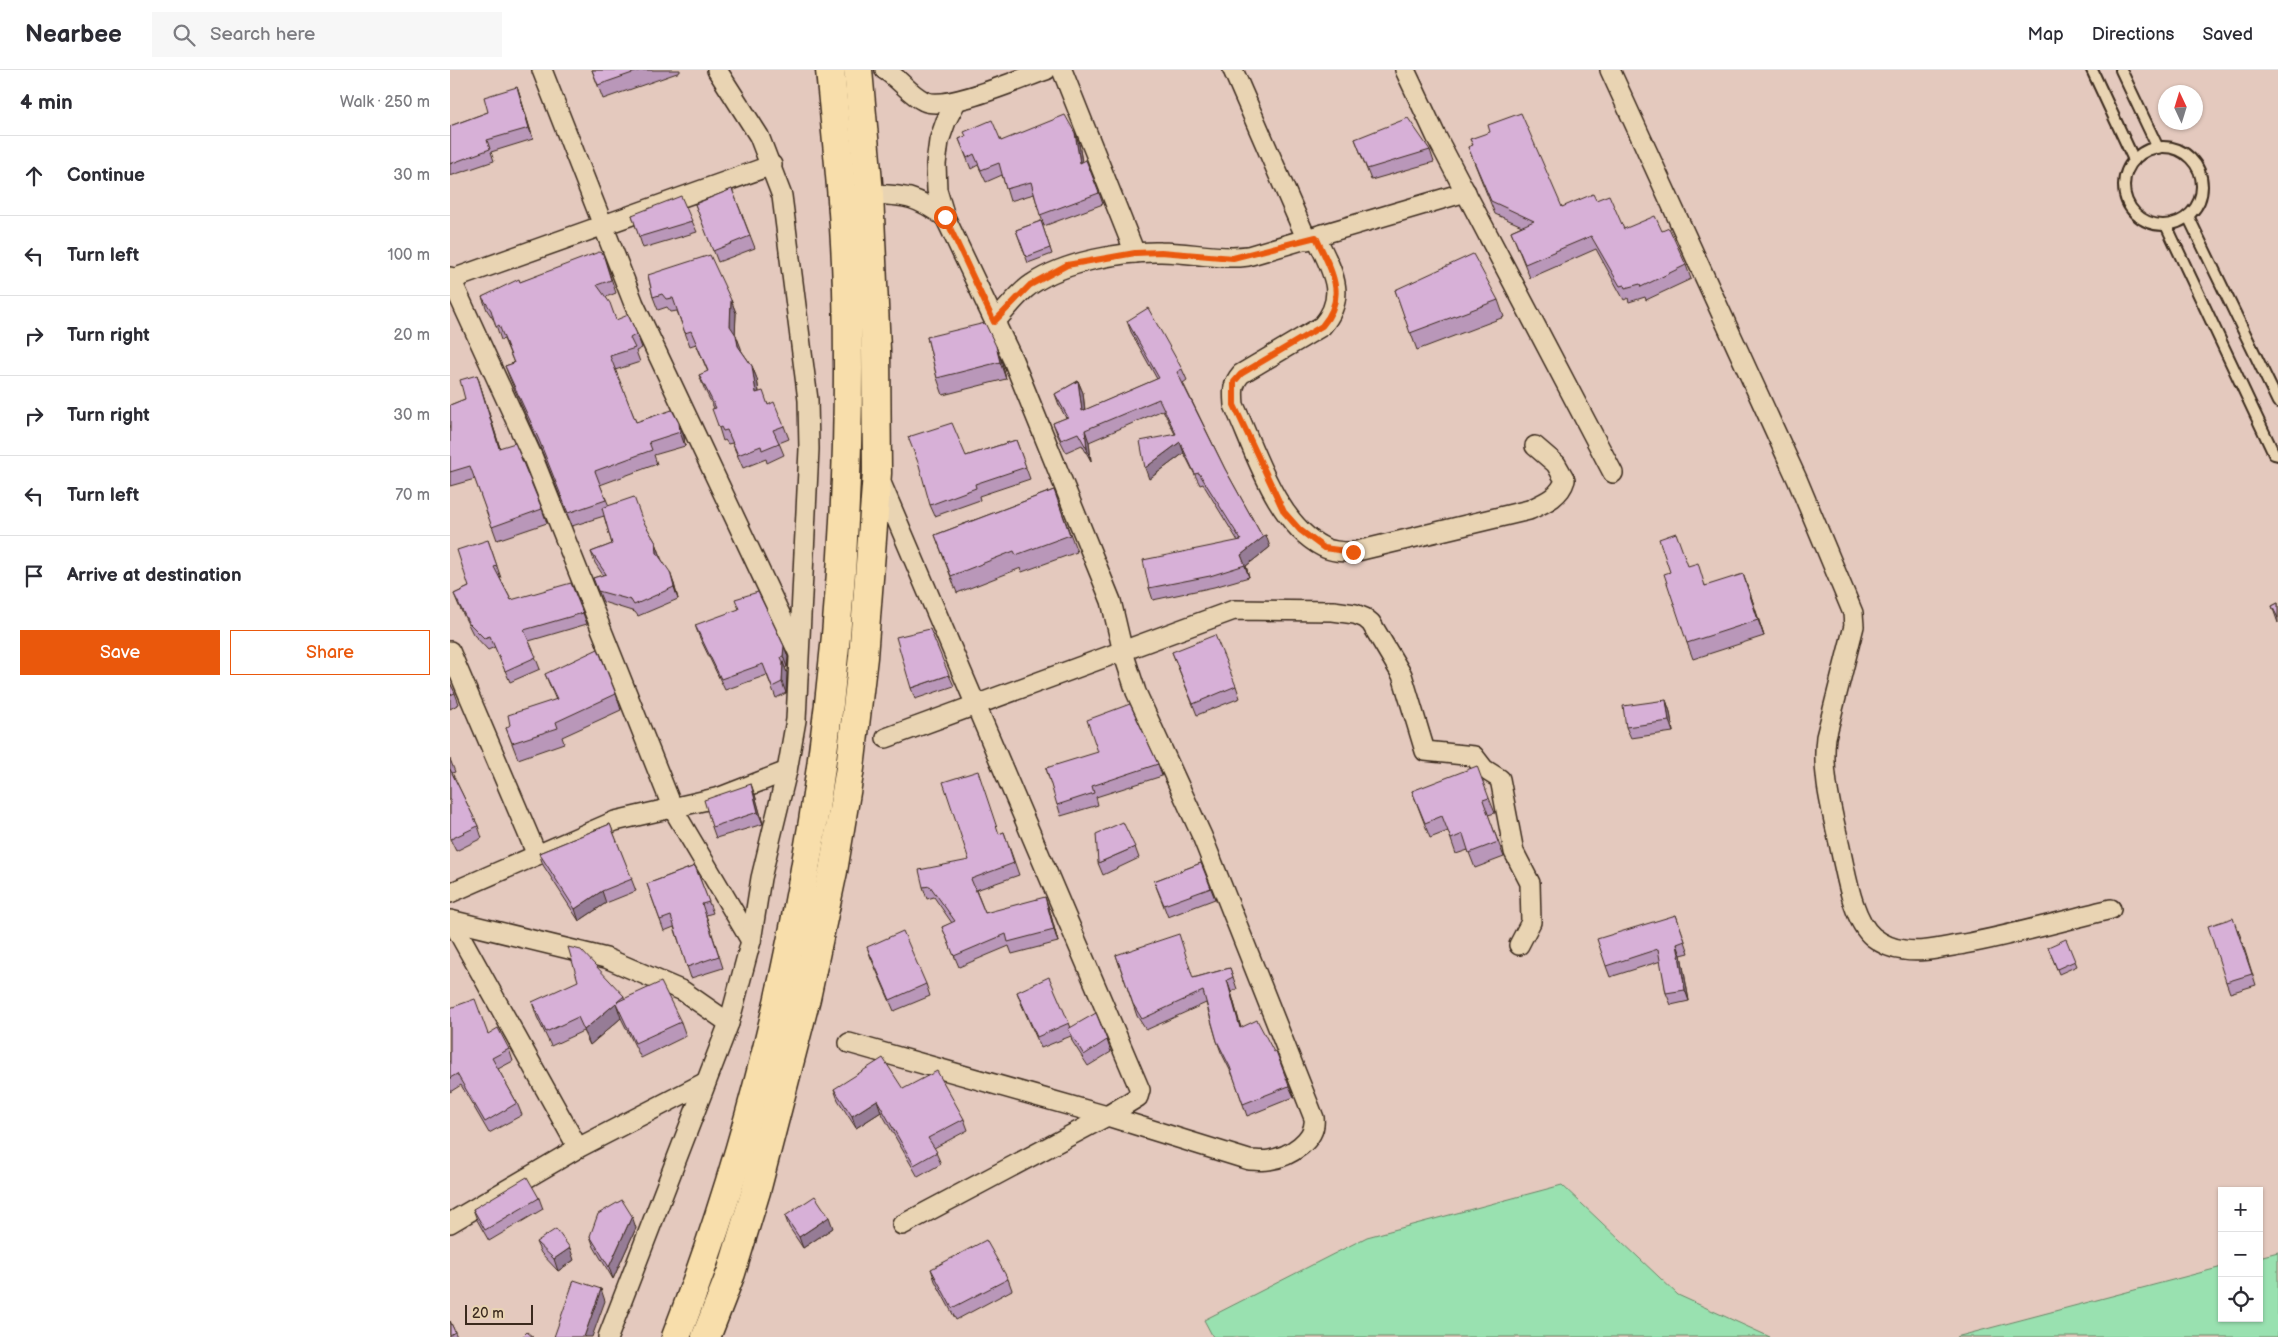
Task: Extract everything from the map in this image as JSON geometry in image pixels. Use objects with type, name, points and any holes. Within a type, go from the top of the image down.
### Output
[{"type":"highway","points":[[676,1337],[706,1259],[736,1165],[772,1026],[799,903],[814,816],[841,584],[848,388],[847,287],[840,165],[830,70]]},
{"type":"highway","points":[[706,1337],[731,1273],[756,1191],[806,998],[833,872],[850,768],[861,676],[877,473],[876,350],[869,194],[858,70]]},
{"type":"street","points":[[542,70],[634,304],[799,655]]},
{"type":"street","points":[[608,1337],[729,1023],[752,942],[761,878],[787,771],[796,720],[809,449],[808,400],[782,196],[772,165],[758,136],[717,70]]},
{"type":"street","points":[[885,70],[913,95],[927,103],[956,102],[1046,70]]},
{"type":"street","points":[[1062,70],[1135,253]]},
{"type":"street","points":[[1233,70],[1312,238],[1336,283],[1336,302],[1330,316],[1322,326],[1241,374],[1234,382],[1234,405],[1284,512],[1300,530],[1324,548],[1353,552],[1529,510],[1547,502],[1558,493],[1564,480],[1556,464],[1535,446]]},
{"type":"street","points":[[1405,70],[1466,192],[1613,473]]},
{"type":"street","points":[[1610,70],[1797,479],[1853,613],[1854,626],[1826,738],[1824,775],[1850,894],[1859,916],[1871,936],[1887,946],[1904,950],[1930,950],[1998,938],[2111,909]]},
{"type":"street","points":[[849,1043],[1108,1116],[1249,1160],[1269,1160],[1289,1154],[1312,1134],[1315,1127],[1310,1109],[1205,846],[1136,692],[1123,652],[1111,601],[1013,360],[945,217],[937,190],[936,164],[939,141],[946,120],[956,102]]},
{"type":"street","points":[[752,942],[674,809],[533,458],[450,279],[772,165]]},
{"type":"street","points":[[994,322],[1030,285],[1047,274],[1067,265],[1135,253],[1161,252],[1233,258],[1312,238],[1466,192]]},
{"type":"street","points":[[869,194],[905,196],[923,202],[945,217]]},
{"type":"street","points":[[877,473],[1139,1083],[1140,1090],[1138,1097],[1108,1116],[902,1224]]},
{"type":"street","points":[[886,738],[1234,610],[1332,611],[1365,618],[1371,623],[1402,675],[1425,751],[1474,756],[1484,769],[1500,779],[1514,852],[1530,882],[1531,922],[1519,945]]},
{"type":"street","points":[[450,651],[537,855]]},
{"type":"street","points":[[450,893],[615,821],[720,797],[787,771]]},
{"type":"street","points":[[451,921],[606,958],[683,991],[729,1023]]},
{"type":"street","points":[[451,921],[578,1148]]},
{"type":"street","points":[[450,1223],[578,1148],[706,1082]]},
{"type":"lane","points":[[2092,70],[2134,160]]},
{"type":"lane","points":[[2121,70],[2158,148]]},
{"type":"lane","points":[[2158,148],[2179,150],[2195,163],[2200,172],[2202,193],[2199,202],[2188,216],[2176,223],[2166,225],[2146,221],[2130,208],[2126,198],[2125,178],[2134,160],[2149,150],[2158,148]]},
{"type":"lane","points":[[2188,216],[2278,402]]},
{"type":"lane","points":[[2166,225],[2274,454],[2278,455]]},
{"type":"green space","points":[[1562,1185],[1678,1295],[1770,1337],[1213,1337],[1204,1320],[1367,1237]]},
{"type":"green space","points":[[2278,1252],[2278,1337],[1956,1337],[2218,1268],[2218,1322],[2263,1322],[2263,1256]]},
{"type":"building","points":[[592,70],[641,70],[598,85]]},
{"type":"building","points":[[517,87],[529,128],[487,140],[490,149],[450,164],[450,126],[488,112],[484,97]]},
{"type":"building","points":[[1521,113],[1562,207],[1593,194],[1596,200],[1609,195],[1624,229],[1655,216],[1662,231],[1669,228],[1686,265],[1641,287],[1640,284],[1625,288],[1624,285],[1620,286],[1591,236],[1525,264],[1511,231],[1534,221],[1491,201],[1468,147],[1473,145],[1470,139],[1490,132],[1488,125]]},
{"type":"building","points":[[1065,115],[1075,133],[1080,163],[1086,160],[1099,193],[1040,215],[1031,182],[1006,189],[999,163],[981,170],[974,154],[967,158],[959,139],[966,136],[964,132],[992,120],[1001,141]]},
{"type":"building","points":[[1408,118],[1430,150],[1367,169],[1355,139]]},
{"type":"building","points":[[732,189],[750,236],[713,251],[695,204]]},
{"type":"building","points":[[681,196],[692,221],[639,237],[632,215]]},
{"type":"building","points":[[1041,221],[1050,248],[1026,257],[1016,230]]},
{"type":"building","points":[[599,252],[603,254],[611,280],[597,285],[610,303],[616,320],[628,315],[637,334],[630,338],[635,348],[610,356],[636,422],[672,410],[679,423],[680,432],[649,442],[652,450],[595,471],[606,500],[568,513],[539,440],[505,366],[514,363],[499,325],[496,327],[491,310],[482,297],[519,279],[520,282]]},
{"type":"building","points":[[1473,254],[1498,300],[1410,333],[1395,290]]},
{"type":"building","points":[[710,255],[731,300],[730,326],[736,335],[738,346],[752,366],[756,393],[763,391],[768,405],[774,402],[784,426],[773,430],[779,443],[762,450],[761,446],[738,455],[727,430],[723,431],[721,427],[719,428],[712,409],[716,408],[699,375],[708,371],[691,331],[685,333],[673,298],[666,299],[662,294],[653,297],[648,275]]},
{"type":"building","points":[[1148,308],[1182,369],[1177,372],[1225,469],[1262,536],[1266,535],[1241,555],[1245,565],[1210,576],[1149,588],[1143,560],[1241,540],[1199,473],[1195,474],[1180,442],[1145,468],[1140,441],[1176,434],[1159,399],[1085,430],[1087,449],[1078,433],[1061,440],[1053,423],[1068,417],[1055,394],[1078,381],[1082,411],[1159,378],[1127,321]]},
{"type":"building","points":[[985,323],[996,346],[1000,362],[937,378],[927,337]]},
{"type":"building","points":[[477,375],[499,448],[515,443],[542,509],[492,527],[470,466],[450,472],[450,405],[465,399],[460,380]]},
{"type":"building","points":[[952,423],[966,456],[1016,440],[1026,467],[975,484],[976,488],[930,505],[919,465],[908,437]]},
{"type":"building","points":[[1054,490],[1070,535],[1016,555],[1014,551],[951,576],[935,535]]},
{"type":"building","points":[[634,497],[642,519],[656,543],[657,553],[670,572],[674,587],[634,605],[631,600],[598,591],[593,578],[606,574],[591,552],[612,544],[602,508]]},
{"type":"building","points":[[1676,533],[1688,566],[1698,563],[1705,586],[1743,574],[1758,620],[1687,643],[1664,574],[1670,572],[1659,539]]},
{"type":"building","points":[[488,540],[497,566],[494,567],[511,600],[571,583],[583,613],[524,630],[536,657],[505,671],[490,636],[484,638],[468,622],[454,594],[469,587],[457,550]]},
{"type":"building","points":[[758,592],[784,646],[783,656],[781,657],[783,662],[782,682],[772,687],[763,664],[721,679],[695,625],[739,609],[735,599]]},
{"type":"building","points":[[2278,603],[2278,618],[2272,606]]},
{"type":"building","points":[[930,629],[949,675],[911,688],[896,637]]},
{"type":"building","points":[[1215,635],[1236,686],[1193,704],[1172,652]]},
{"type":"building","points":[[598,649],[616,694],[556,722],[558,728],[512,743],[506,728],[510,725],[508,715],[557,699],[545,674]]},
{"type":"building","points":[[450,683],[455,693],[450,695]]},
{"type":"building","points":[[1666,700],[1669,721],[1626,727],[1623,706]]},
{"type":"building","points":[[1130,704],[1158,764],[1092,786],[1094,793],[1057,805],[1046,768],[1098,752],[1087,720]]},
{"type":"building","points":[[1477,766],[1489,798],[1483,800],[1498,842],[1469,853],[1463,834],[1451,839],[1442,816],[1425,823],[1412,791]]},
{"type":"building","points":[[450,769],[478,826],[451,839],[450,836]]},
{"type":"building","points":[[978,771],[999,834],[1004,832],[1014,863],[971,879],[985,913],[1045,897],[1054,930],[1008,942],[1006,934],[954,956],[942,927],[955,921],[930,886],[923,887],[919,870],[969,860],[943,782]]},
{"type":"building","points":[[751,784],[758,812],[712,827],[704,800]]},
{"type":"building","points":[[1123,822],[1135,847],[1098,863],[1096,834]]},
{"type":"building","points":[[610,824],[632,879],[602,891],[575,909],[539,853]]},
{"type":"building","points":[[1201,863],[1211,888],[1164,905],[1154,881]]},
{"type":"building","points":[[695,866],[709,902],[702,904],[719,956],[687,967],[671,916],[660,920],[647,884]]},
{"type":"building","points":[[1676,915],[1685,941],[1677,944],[1685,990],[1666,993],[1658,949],[1606,966],[1597,939]]},
{"type":"building","points":[[2233,918],[2252,974],[2226,982],[2208,926]]},
{"type":"building","points":[[903,931],[926,984],[890,1000],[867,947]]},
{"type":"building","points":[[1179,934],[1193,978],[1230,968],[1233,977],[1227,980],[1240,1028],[1257,1020],[1274,1052],[1276,1051],[1289,1086],[1243,1104],[1230,1067],[1217,1041],[1203,991],[1142,1019],[1133,1004],[1116,955]]},
{"type":"building","points":[[2066,939],[2075,961],[2057,969],[2048,947]]},
{"type":"building","points":[[568,947],[581,950],[624,996],[617,1002],[661,982],[681,1022],[635,1043],[616,1003],[584,1030],[578,1017],[546,1032],[532,1002],[578,981]]},
{"type":"building","points":[[1049,977],[1069,1023],[1037,1037],[1017,992]]},
{"type":"building","points":[[475,999],[488,1034],[498,1028],[509,1049],[492,1058],[517,1103],[485,1122],[457,1074],[450,1078],[450,1008]]},
{"type":"building","points":[[1096,1013],[1107,1040],[1084,1055],[1068,1029]]},
{"type":"building","points":[[883,1058],[903,1089],[937,1071],[964,1119],[928,1138],[937,1152],[914,1165],[877,1100],[852,1116],[834,1089]]},
{"type":"building","points":[[527,1177],[539,1198],[485,1230],[473,1209]]},
{"type":"building","points":[[815,1196],[829,1217],[799,1237],[785,1216]]},
{"type":"building","points":[[622,1200],[632,1216],[609,1267],[590,1236],[598,1214]]},
{"type":"building","points":[[556,1229],[570,1248],[554,1259],[536,1242]]},
{"type":"building","points":[[986,1240],[1008,1279],[952,1308],[931,1269]]},
{"type":"building","points":[[574,1280],[601,1289],[584,1337],[554,1337]]},
{"type":"building","points":[[450,1321],[455,1332],[450,1335]]},
{"type":"building","points":[[527,1332],[533,1337],[522,1337]]},
{"type":"route","points":[[945,217],[994,322],[1030,285],[1047,274],[1067,265],[1135,253],[1161,252],[1233,258],[1248,256],[1316,237],[1334,278],[1336,289],[1336,302],[1330,316],[1322,326],[1241,374],[1234,382],[1234,405],[1284,512],[1300,530],[1324,548],[1338,552],[1353,552]]}]
